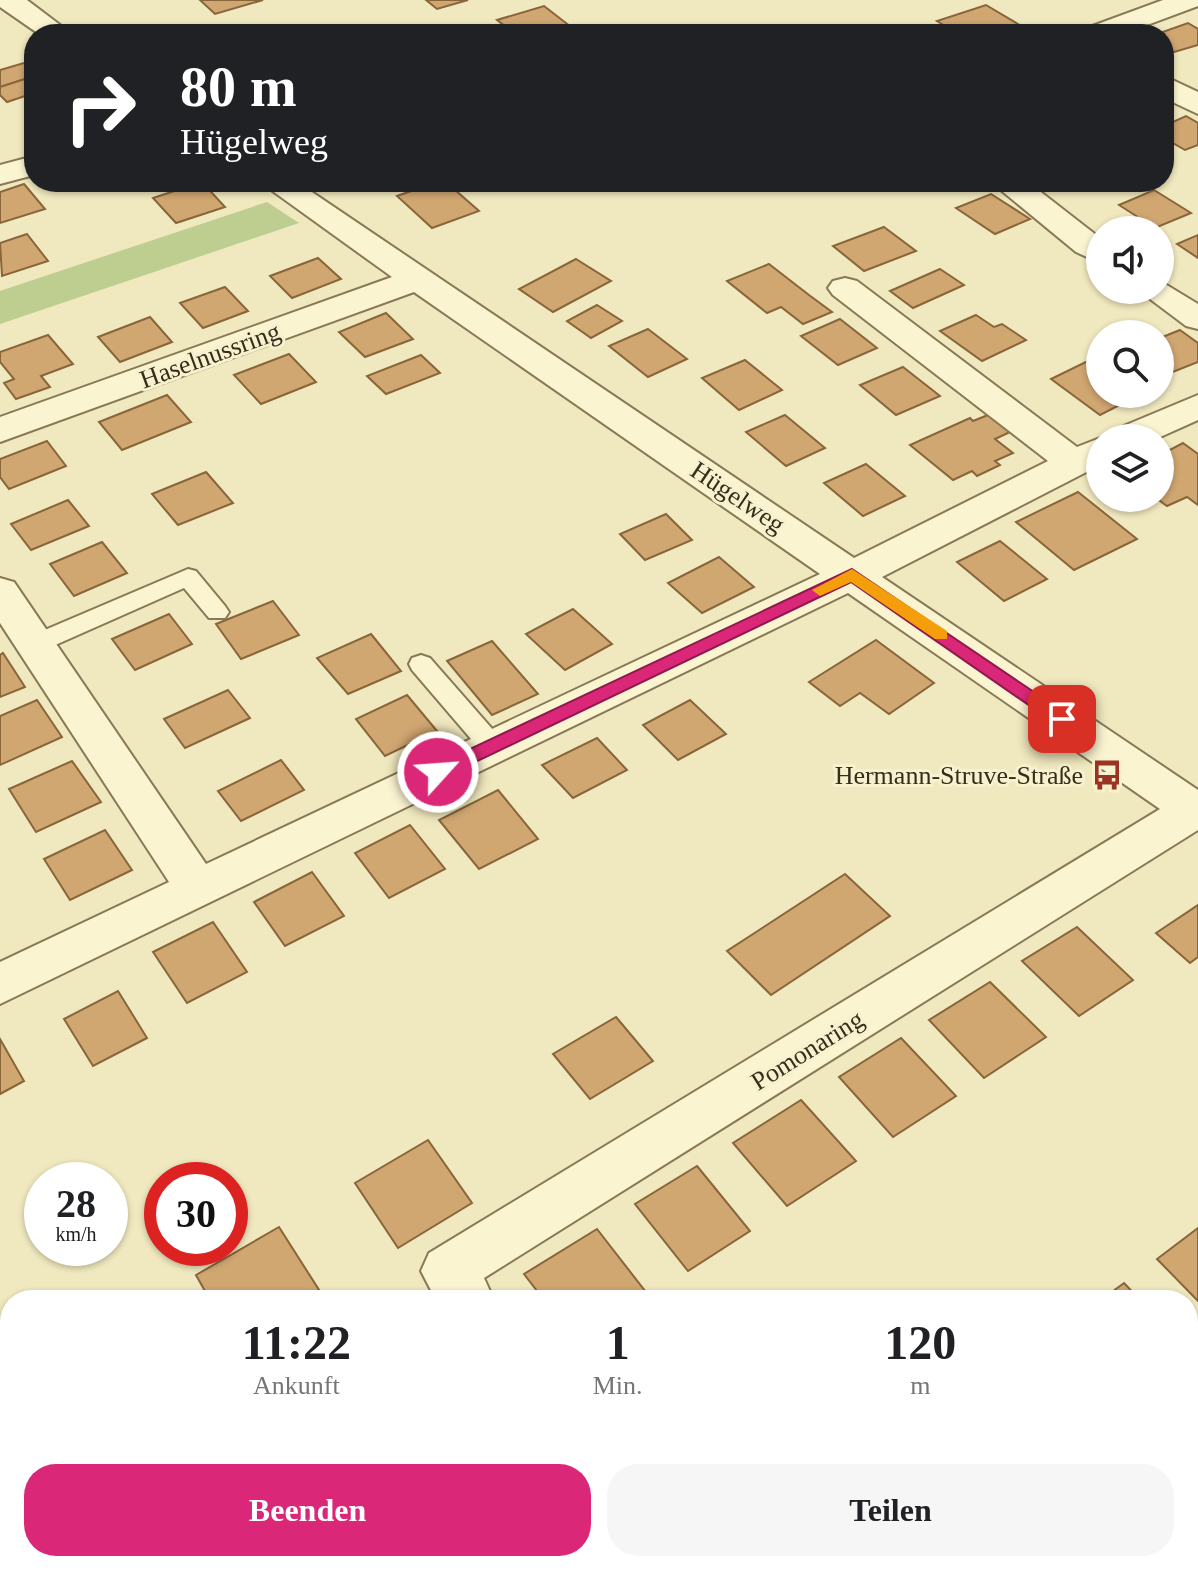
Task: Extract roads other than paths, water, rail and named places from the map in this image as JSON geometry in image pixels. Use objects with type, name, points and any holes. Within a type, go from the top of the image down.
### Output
[{"type":"street","points":[[1124,24],[1189,0]]},
{"type":"street","points":[[9,6],[40,24]]},
{"type":"street","points":[[1174,91],[1198,105]]},
{"type":"street","points":[[0,175],[24,168]]},
{"type":"street","name":"Hügelweg","points":[[291,192],[1196,811]]},
{"type":"street","points":[[1022,192],[1050,211],[1066,230],[1086,244]]},
{"type":"street","name":"Haselnussring","points":[[0,430],[419,279]]},
{"type":"street","points":[[845,288],[1086,455]]},
{"type":"street","points":[[1174,303],[1198,319]]},
{"type":"street","points":[[1158,424],[1198,406]]},
{"type":"street","points":[[0,984],[852,575],[1086,457]]},
{"type":"street","points":[[0,592],[197,888]]},
{"type":"street","name":"Pomonaring","points":[[460,1290],[448,1271],[1196,811]]},
{"type":"lane","points":[[35,644],[188,577],[217,612]]},
{"type":"lane","points":[[421,664],[492,746]]},
{"type":"place","name":"Hermann-Struve-Straße","points":[[1107,775]]}]
